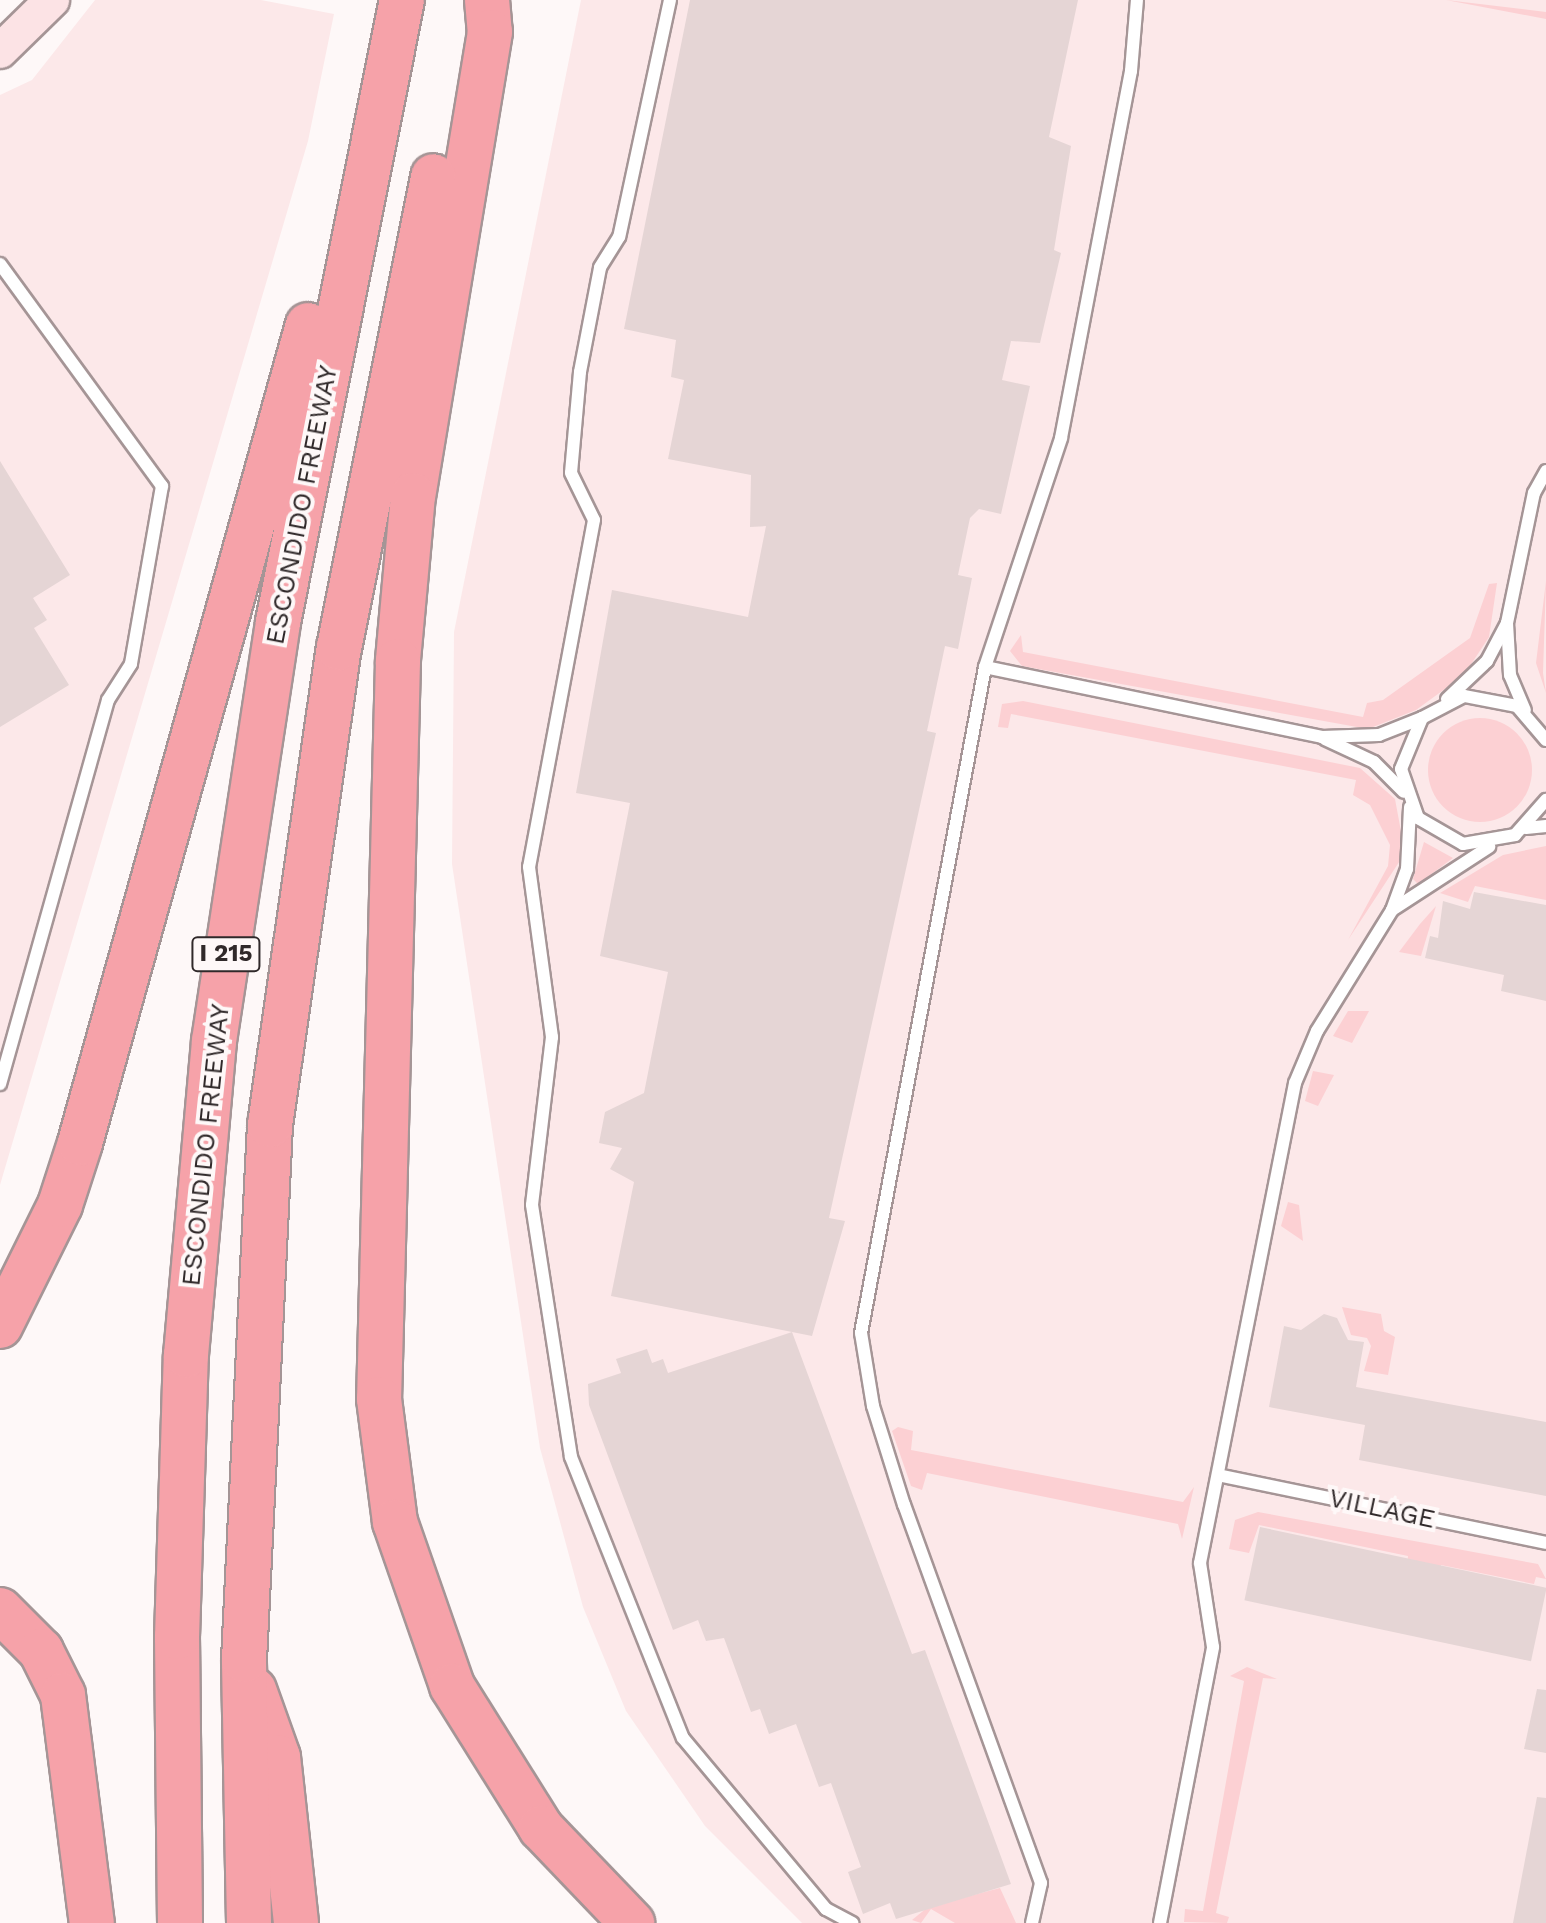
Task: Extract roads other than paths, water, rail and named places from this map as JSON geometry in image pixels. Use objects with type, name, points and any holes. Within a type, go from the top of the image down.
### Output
[{"type":"highway","points":[[0,1326],[60,1205],[227,635],[301,360],[376,0]]},
{"type":"highway","name":"ESCONDIDO FREEWAY","points":[[180,1923],[177,1637],[186,1355],[214,1041],[278,622],[402,0]]},
{"type":"highway","name":"I 215","points":[[249,1923],[244,1660],[270,1125],[339,648],[468,0]]},
{"type":"highway","points":[[487,0],[490,32],[424,407],[398,661],[379,1399],[395,1522],[452,1686],[541,1828],[632,1923]]},
{"type":"highway","points":[[0,1610],[41,1651],[63,1695],[92,1923]]},
{"type":"highway","points":[[244,1660],[278,1757],[296,1923]]},
{"type":"main road","points":[[0,51],[52,0]]},
{"type":"lane","points":[[670,0],[619,237],[600,268],[580,372],[571,473],[594,520],[529,867],[552,1037],[532,1205],[571,1457],[683,1738],[826,1909],[852,1923]]},
{"type":"lane","points":[[1032,1923],[1041,1883],[904,1505],[873,1406],[861,1333],[985,667],[1061,438],[1131,71],[1137,0]]},
{"type":"lane","points":[[0,264],[162,486],[131,664],[108,700],[0,1084]]},
{"type":"lane","points":[[1545,736],[1527,713],[1510,675],[1507,623],[1534,493],[1546,471]]},
{"type":"lane","points":[[985,667],[1322,737],[1379,735],[1422,718],[1443,702],[1487,661],[1507,623]]},
{"type":"lane","points":[[1443,702],[1487,695],[1527,713]]},
{"type":"lane","points":[[1160,1923],[1213,1647],[1200,1563],[1295,1083],[1317,1031],[1392,910],[1407,869],[1410,807],[1404,792],[1402,758],[1422,718]]},
{"type":"lane","points":[[1322,737],[1374,762],[1404,792]]},
{"type":"lane","points":[[1526,828],[1546,800]]},
{"type":"lane","points":[[1410,807],[1450,841],[1502,841]]},
{"type":"lane","points":[[1392,910],[1442,871],[1526,828],[1546,826]]},
{"type":"lane","name":"VILLAGE","points":[[1218,1475],[1546,1543]]}]
